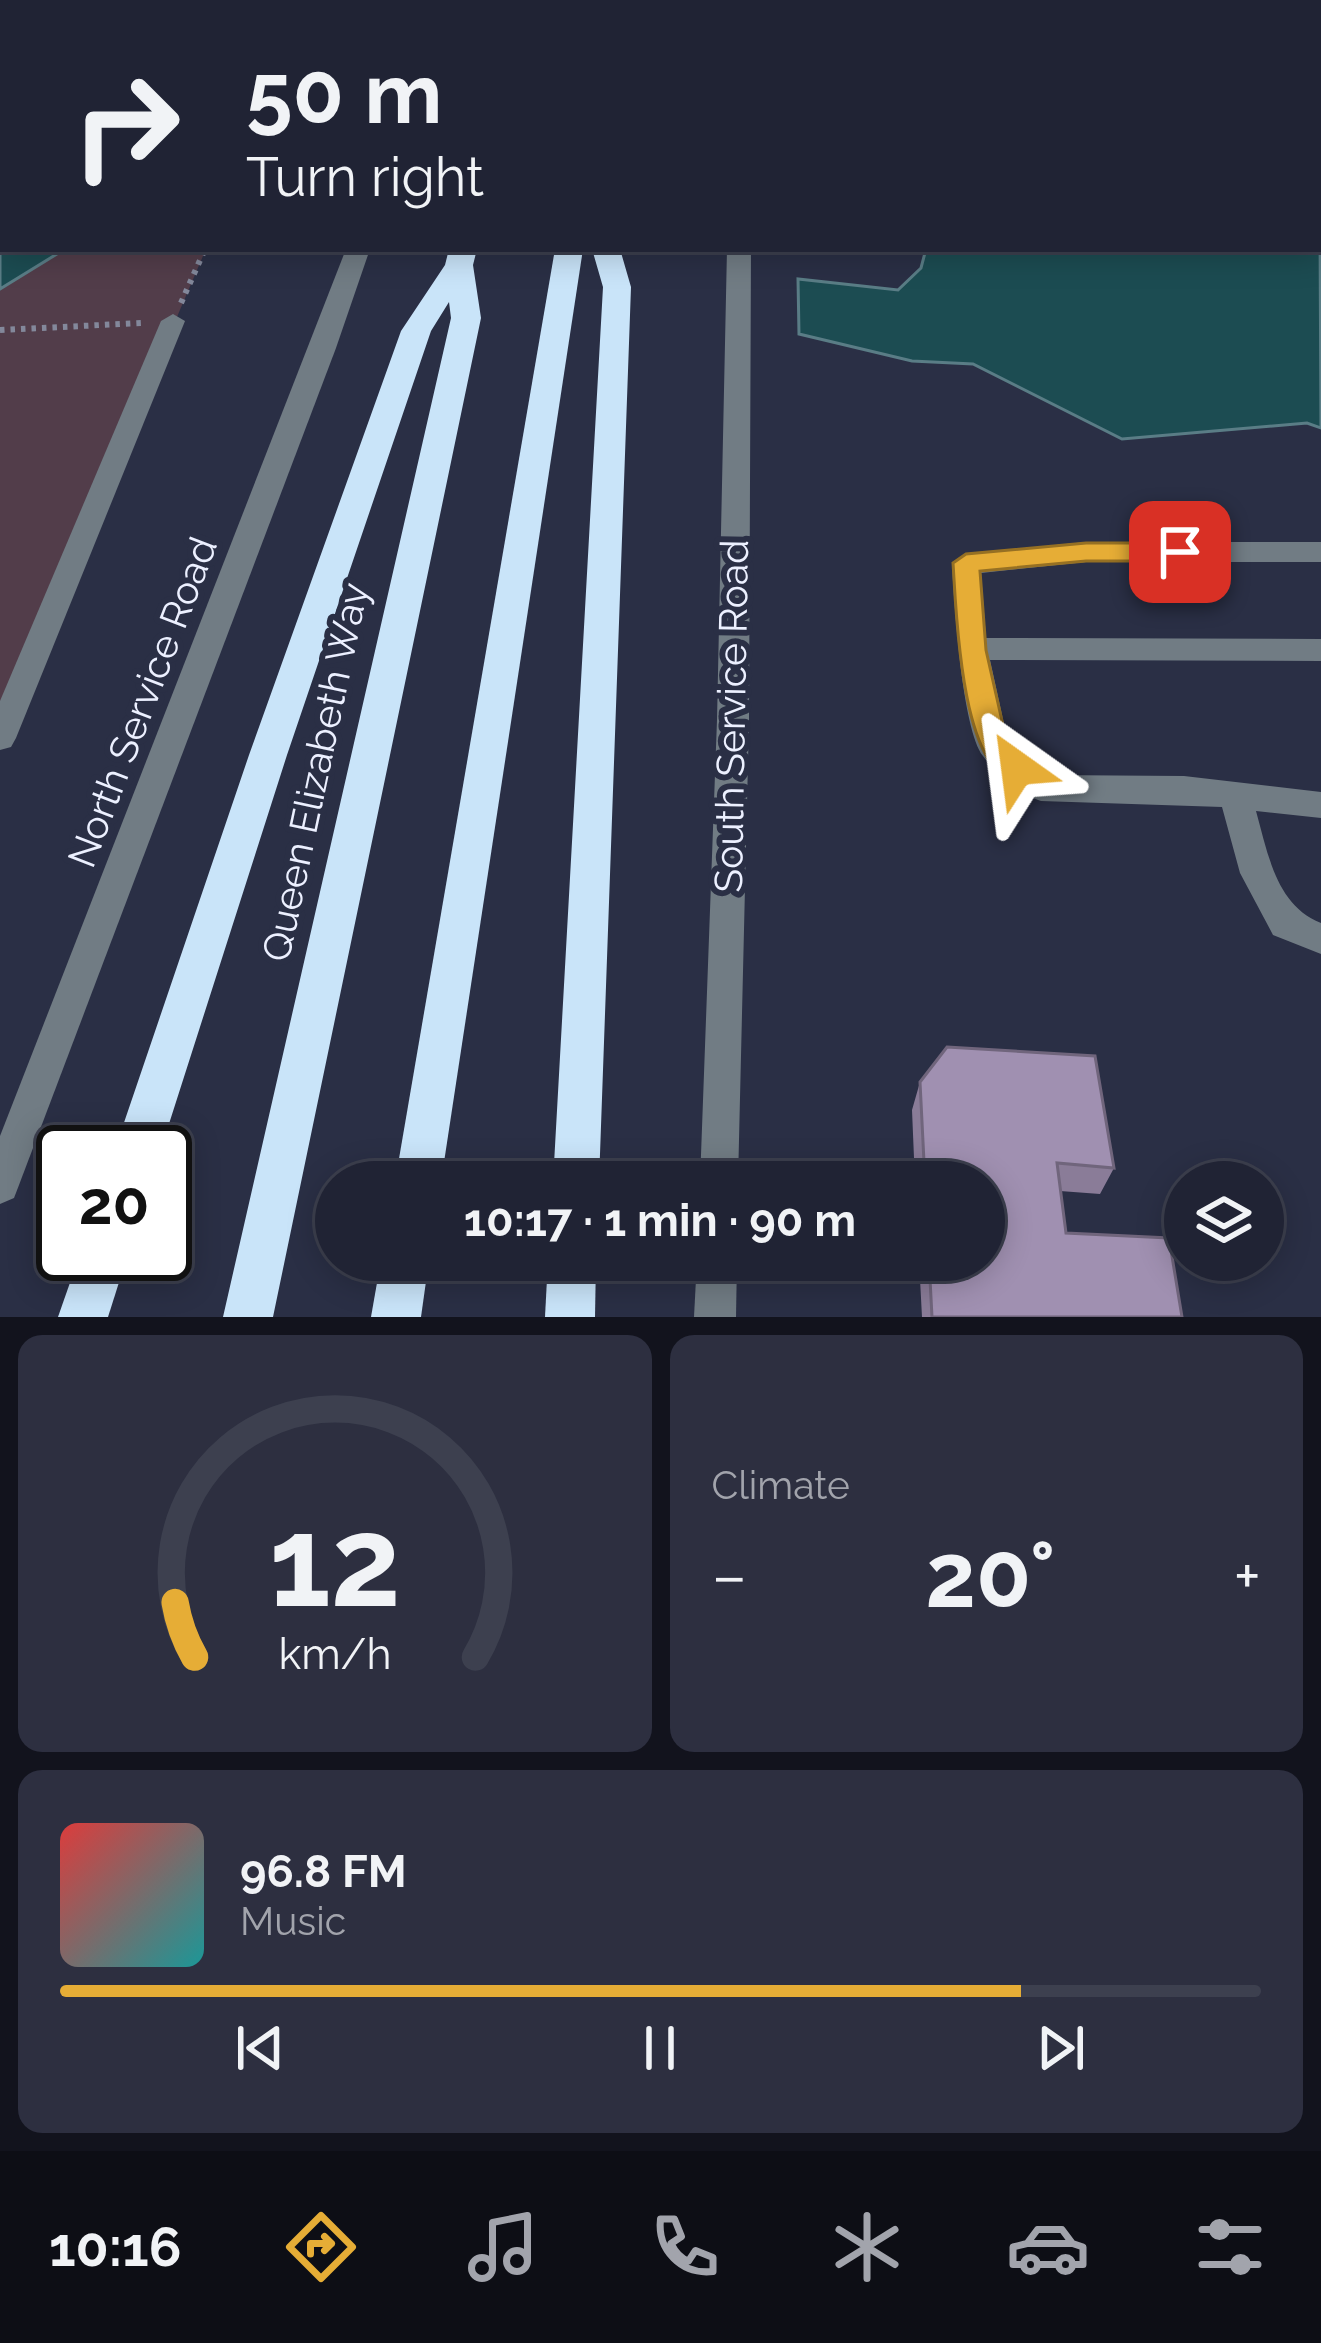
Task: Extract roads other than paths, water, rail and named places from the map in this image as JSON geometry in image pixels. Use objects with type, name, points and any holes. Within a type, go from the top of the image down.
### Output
[{"type":"highway","points":[[421,1161],[569,252]]},
{"type":"highway","points":[[576,1161],[617,287],[607,252]]},
{"type":"highway","points":[[146,1125],[268,754],[416,332],[461,257]]},
{"type":"highway","name":"Queen Elizabeth Way","points":[[248,1317],[466,318],[461,257]]},
{"type":"highway","points":[[83,1317],[95,1281]]},
{"type":"highway","points":[[396,1317],[402,1281]]},
{"type":"highway","points":[[570,1317],[571,1281]]},
{"type":"street","name":"North Service Road","points":[[0,1185],[357,252]]},
{"type":"street","name":"South Service Road","points":[[720,1161],[740,252]]},
{"type":"street","points":[[0,738],[173,321]]},
{"type":"street","points":[[1321,552],[1086,552],[966,563],[972,650],[994,748],[1041,788],[1184,789],[1321,805]]},
{"type":"street","points":[[972,650],[1321,650]]},
{"type":"street","points":[[1235,795],[1257,873],[1285,924],[1321,939]]},
{"type":"street","points":[[715,1317],[716,1281]]}]
